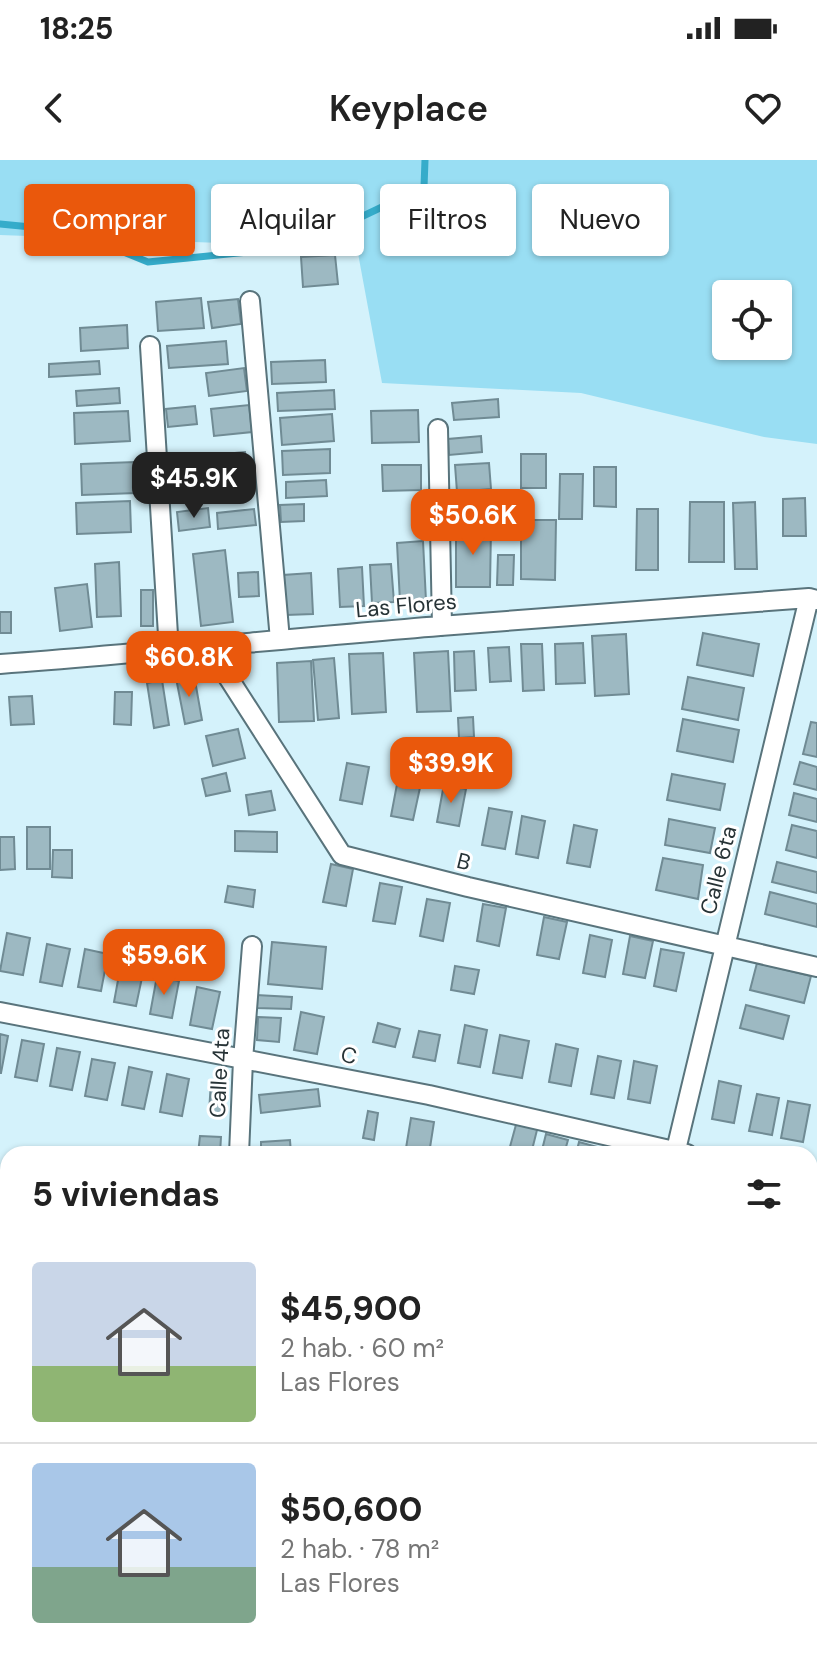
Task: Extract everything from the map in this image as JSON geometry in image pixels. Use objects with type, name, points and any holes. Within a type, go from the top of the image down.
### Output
[{"type":"street","points":[[250,301],[280,640]]},
{"type":"street","points":[[150,346],[169,651]]},
{"type":"street","points":[[438,429],[442,626]]},
{"type":"street","name":"Las Flores","points":[[0,664],[442,626],[813,599]]},
{"type":"street","name":"Calle 6ta","points":[[681,1146],[725,945],[813,599]]},
{"type":"street","name":"B","points":[[208,646],[342,855],[817,967]]},
{"type":"street","name":"Calle 4ta","points":[[239,1146],[252,946]]},
{"type":"street","name":"C","points":[[0,1012],[429,1095],[649,1146]]},
{"type":"shaded area","points":[[0,160],[817,160],[817,444],[764,437],[581,393],[382,383],[358,256],[364,256],[364,184],[211,184],[211,243],[195,242],[195,184],[24,184],[24,236],[0,235]]},
{"type":"building","points":[[335,256],[338,284],[303,287],[301,257]]},
{"type":"building","points":[[201,298],[204,328],[158,331],[156,302]]},
{"type":"building","points":[[238,299],[241,324],[212,328],[208,302]]},
{"type":"building","points":[[127,325],[128,348],[81,351],[80,328]]},
{"type":"building","points":[[226,341],[228,364],[169,368],[167,346]]},
{"type":"building","points":[[325,360],[326,382],[272,384],[271,362]]},
{"type":"building","points":[[99,361],[100,374],[49,377],[49,364]]},
{"type":"building","points":[[244,368],[247,391],[209,396],[206,373]]},
{"type":"building","points":[[119,388],[120,403],[77,406],[76,391]]},
{"type":"building","points":[[334,390],[335,409],[278,411],[277,393]]},
{"type":"building","points":[[498,399],[499,417],[454,420],[452,403]]},
{"type":"building","points":[[249,405],[252,432],[214,436],[211,409]]},
{"type":"building","points":[[195,406],[197,424],[168,427],[166,409]]},
{"type":"building","points":[[418,410],[419,442],[372,443],[371,411]]},
{"type":"building","points":[[128,411],[130,441],[75,444],[74,413]]},
{"type":"building","points":[[332,414],[334,441],[282,445],[280,418]]},
{"type":"building","points":[[481,436],[482,452],[449,455],[448,439]]},
{"type":"building","points":[[330,449],[330,473],[283,475],[282,451]]},
{"type":"building","points":[[245,452],[246,463],[214,467],[213,455]]},
{"type":"building","points":[[521,454],[546,454],[546,488],[521,488]]},
{"type":"building","points":[[135,462],[136,493],[82,495],[81,464]]},
{"type":"building","points":[[489,463],[491,489],[457,492],[455,465]]},
{"type":"building","points":[[382,465],[421,465],[421,490],[383,491]]},
{"type":"building","points":[[594,467],[616,467],[616,507],[594,506]]},
{"type":"building","points":[[248,472],[251,498],[222,501],[218,476]]},
{"type":"building","points":[[560,474],[583,474],[582,519],[559,519]]},
{"type":"building","points":[[204,478],[205,488],[177,492],[176,481]]},
{"type":"building","points":[[326,480],[327,496],[286,498],[286,482]]},
{"type":"building","points":[[805,498],[806,536],[783,536],[783,499]]},
{"type":"building","points":[[130,501],[131,532],[77,534],[76,503]]},
{"type":"building","points":[[690,502],[724,502],[724,562],[689,562]]},
{"type":"building","points":[[755,502],[757,569],[735,569],[733,503]]},
{"type":"building","points":[[304,504],[304,521],[281,522],[280,505]]},
{"type":"building","points":[[208,508],[210,527],[179,531],[177,512]]},
{"type":"building","points":[[254,509],[256,525],[218,529],[217,513]]},
{"type":"building","points":[[637,509],[658,509],[658,570],[636,570]]},
{"type":"building","points":[[521,520],[556,520],[555,580],[521,579]]},
{"type":"building","points":[[456,527],[491,528],[490,587],[456,587]]},
{"type":"building","points":[[423,541],[426,601],[400,602],[397,543]]},
{"type":"building","points":[[225,550],[233,622],[201,626],[193,554]]},
{"type":"building","points":[[498,555],[514,555],[513,585],[497,585]]},
{"type":"building","points":[[119,562],[121,616],[97,617],[95,564]]},
{"type":"building","points":[[391,564],[394,602],[372,603],[370,565]]},
{"type":"building","points":[[362,567],[364,606],[340,607],[338,569]]},
{"type":"building","points":[[258,572],[259,596],[239,597],[238,573]]},
{"type":"building","points":[[311,573],[313,614],[286,615],[283,575]]},
{"type":"building","points":[[87,584],[92,627],[60,631],[55,588]]},
{"type":"building","points":[[141,590],[153,590],[153,626],[141,626]]},
{"type":"building","points":[[0,612],[11,612],[11,633],[0,633]]},
{"type":"building","points":[[703,633],[759,644],[753,676],[697,665]]},
{"type":"building","points":[[626,634],[629,694],[595,696],[592,636]]},
{"type":"building","points":[[583,643],[585,683],[556,684],[555,644]]},
{"type":"building","points":[[521,644],[542,644],[544,690],[523,691]]},
{"type":"building","points":[[509,647],[511,681],[490,682],[488,648]]},
{"type":"building","points":[[448,651],[451,711],[417,712],[414,653]]},
{"type":"building","points":[[474,651],[476,690],[455,691],[454,652]]},
{"type":"building","points":[[383,653],[386,712],[352,714],[349,654]]},
{"type":"building","points":[[334,658],[339,718],[318,720],[313,660]]},
{"type":"building","points":[[311,661],[314,721],[279,722],[277,663]]},
{"type":"building","points":[[194,675],[202,720],[185,724],[176,678]]},
{"type":"building","points":[[688,677],[744,688],[738,720],[682,709]]},
{"type":"building","points":[[162,680],[169,725],[154,728],[147,683]]},
{"type":"building","points":[[115,692],[132,692],[131,725],[114,724]]},
{"type":"building","points":[[32,696],[34,724],[11,725],[9,697]]},
{"type":"building","points":[[473,717],[474,737],[459,738],[458,718]]},
{"type":"building","points":[[683,719],[739,730],[733,762],[677,751]]},
{"type":"building","points":[[811,722],[817,723],[817,757],[803,754]]},
{"type":"building","points":[[238,729],[245,758],[213,766],[206,736]]},
{"type":"building","points":[[800,762],[817,767],[817,790],[794,784]]},
{"type":"building","points":[[347,763],[369,767],[362,804],[340,800]]},
{"type":"building","points":[[226,773],[230,791],[206,796],[202,779]]},
{"type":"building","points":[[672,774],[725,784],[720,810],[667,800]]},
{"type":"building","points":[[398,779],[421,783],[413,820],[391,816]]},
{"type":"building","points":[[444,784],[466,789],[459,826],[437,822]]},
{"type":"building","points":[[271,791],[275,810],[249,815],[246,795]]},
{"type":"building","points":[[794,793],[817,799],[817,822],[789,815]]},
{"type":"building","points":[[489,808],[512,812],[505,849],[482,845]]},
{"type":"building","points":[[522,816],[545,821],[538,858],[516,854]]},
{"type":"building","points":[[669,819],[715,828],[710,853],[665,845]]},
{"type":"building","points":[[574,825],[597,830],[590,867],[567,863]]},
{"type":"building","points":[[792,825],[817,831],[817,858],[786,850]]},
{"type":"building","points":[[27,827],[50,827],[50,869],[27,869]]},
{"type":"building","points":[[235,831],[277,832],[277,852],[235,851]]},
{"type":"building","points":[[0,837],[14,837],[15,869],[0,870]]},
{"type":"building","points":[[53,850],[72,850],[72,878],[52,877]]},
{"type":"building","points":[[663,858],[703,865],[698,899],[656,890]]},
{"type":"building","points":[[777,862],[817,872],[817,893],[772,882]]},
{"type":"building","points":[[331,864],[353,869],[346,906],[323,902]]},
{"type":"building","points":[[380,883],[402,887],[395,924],[373,921]]},
{"type":"building","points":[[228,886],[255,890],[253,907],[225,902]]},
{"type":"building","points":[[770,892],[817,904],[817,927],[765,914]]},
{"type":"building","points":[[427,899],[450,903],[443,941],[420,936]]},
{"type":"building","points":[[483,904],[506,908],[499,946],[477,941]]},
{"type":"building","points":[[544,917],[567,922],[559,959],[537,955]]},
{"type":"building","points":[[7,933],[30,938],[23,975],[0,971]]},
{"type":"building","points":[[590,935],[612,940],[605,977],[583,973]]},
{"type":"building","points":[[630,936],[653,941],[645,978],[623,974]]},
{"type":"building","points":[[272,942],[326,947],[322,989],[268,984]]},
{"type":"building","points":[[47,944],[70,949],[62,986],[40,982]]},
{"type":"building","points":[[85,949],[108,954],[101,991],[78,987]]},
{"type":"building","points":[[661,949],[684,953],[676,991],[654,986]]},
{"type":"building","points":[[757,963],[811,976],[804,1003],[750,990]]},
{"type":"building","points":[[121,964],[144,968],[136,1006],[114,1002]]},
{"type":"building","points":[[455,966],[479,970],[474,994],[451,990]]},
{"type":"building","points":[[157,976],[179,981],[172,1018],[150,1014]]},
{"type":"building","points":[[197,987],[220,992],[212,1029],[190,1025]]},
{"type":"building","points":[[256,995],[292,997],[291,1009],[256,1008]]},
{"type":"building","points":[[746,1005],[789,1016],[783,1039],[740,1028]]},
{"type":"building","points":[[301,1012],[324,1017],[317,1054],[294,1050]]},
{"type":"building","points":[[258,1017],[281,1018],[279,1042],[257,1040]]},
{"type":"building","points":[[378,1023],[400,1029],[395,1047],[373,1042]]},
{"type":"building","points":[[465,1025],[487,1030],[480,1067],[458,1063]]},
{"type":"building","points":[[419,1031],[440,1035],[435,1061],[413,1057]]},
{"type":"building","points":[[0,1034],[8,1036],[1,1073],[0,1073]]},
{"type":"building","points":[[500,1035],[529,1041],[522,1078],[493,1073]]},
{"type":"building","points":[[22,1040],[44,1044],[37,1081],[15,1077]]},
{"type":"building","points":[[556,1044],[578,1049],[571,1086],[549,1082]]},
{"type":"building","points":[[57,1048],[80,1052],[72,1090],[50,1086]]},
{"type":"building","points":[[598,1056],[621,1061],[614,1098],[591,1094]]},
{"type":"building","points":[[92,1059],[115,1063],[107,1100],[85,1096]]},
{"type":"building","points":[[634,1061],[657,1066],[650,1103],[628,1099]]},
{"type":"building","points":[[129,1067],[152,1072],[144,1109],[122,1105]]},
{"type":"building","points":[[167,1074],[189,1079],[182,1116],[160,1112]]},
{"type":"building","points":[[211,1081],[224,1082],[222,1114],[209,1113]]},
{"type":"building","points":[[719,1081],[741,1086],[734,1123],[712,1119]]},
{"type":"building","points":[[318,1089],[320,1106],[261,1113],[259,1095]]},
{"type":"building","points":[[757,1094],[779,1098],[772,1135],[749,1131]]},
{"type":"building","points":[[788,1101],[810,1105],[803,1142],[781,1138]]},
{"type":"building","points":[[368,1111],[378,1113],[374,1140],[363,1138]]},
{"type":"building","points":[[411,1118],[434,1122],[430,1146],[406,1146]]},
{"type":"building","points":[[517,1121],[538,1126],[533,1146],[510,1146]]},
{"type":"building","points":[[546,1134],[568,1140],[566,1146],[543,1146]]},
{"type":"building","points":[[200,1136],[221,1137],[220,1146],[199,1146]]},
{"type":"building","points":[[290,1140],[290,1146],[261,1146],[261,1142]]},
{"type":"waterway","points":[[0,224],[72,231],[148,262],[298,247],[424,187],[425,160]]}]
